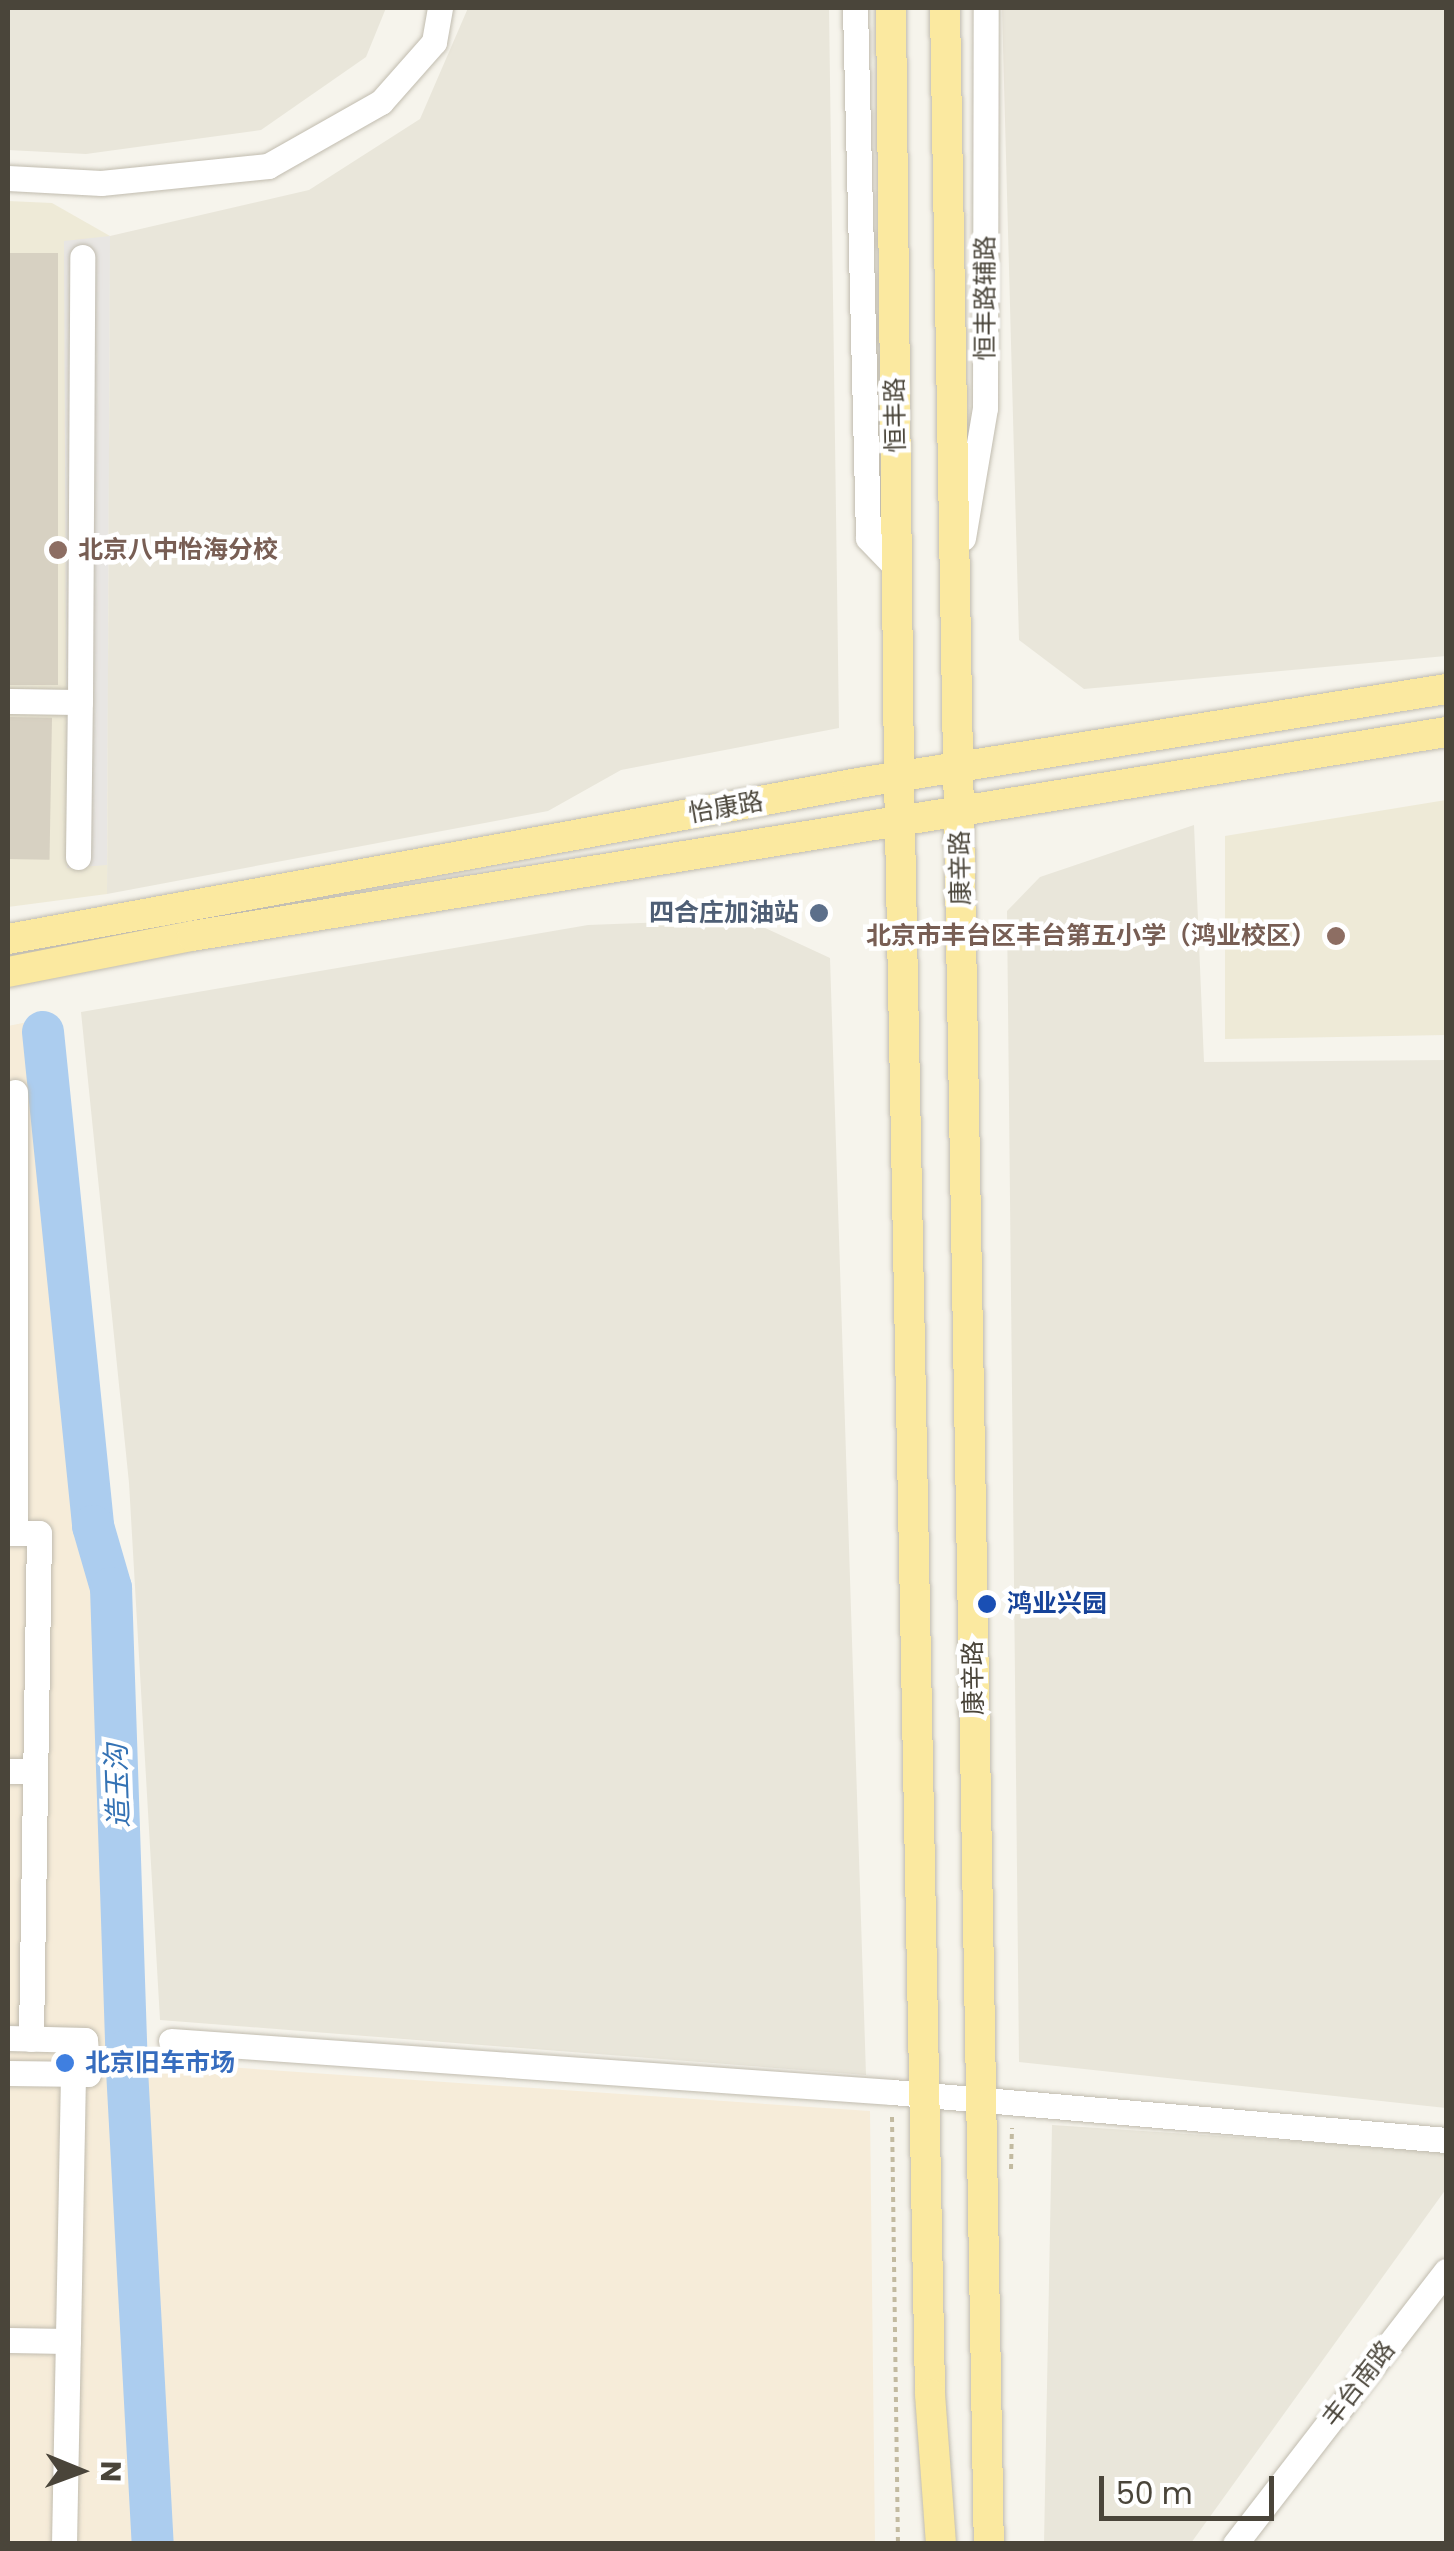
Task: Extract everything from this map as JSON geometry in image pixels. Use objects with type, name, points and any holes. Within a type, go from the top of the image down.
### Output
[{"type":"main road","name":"恒丰路","points":[[891,8],[902,822]]},
{"type":"main road","points":[[945,8],[961,813]]},
{"type":"main road","name":"怡康路","points":[[8,939],[900,776],[1446,689]]},
{"type":"main road","name":"怡康路","points":[[8,972],[192,936],[1446,732]]},
{"type":"main road","name":"康辛路","points":[[961,813],[989,2544]]},
{"type":"main road","points":[[902,822],[930,2394],[942,2544]]},
{"type":"street","points":[[8,178],[101,183],[268,166],[381,102],[434,42],[440,8]]},
{"type":"street","points":[[855,8],[868,538],[897,568]]},
{"type":"street","name":"恒丰路辅路","points":[[955,587],[985,408],[986,8]]},
{"type":"street","points":[[78,857],[82,257]]},
{"type":"street","points":[[8,701],[80,702]]},
{"type":"street","points":[[8,2073],[88,2074],[85,2040],[19,2039],[35,1771],[39,1533],[11,1533],[15,1092]]},
{"type":"street","points":[[8,1770],[35,1771]]},
{"type":"street","points":[[171,2040],[892,2092],[1446,2140]]},
{"type":"street","points":[[64,2544],[73,2074]]},
{"type":"street","name":"丰台南路","points":[[1235,2544],[1446,2271]]},
{"type":"street","points":[[8,2340],[68,2341]]},
{"type":"path","points":[[892,2092],[898,2544]]},
{"type":"shaded area","points":[[8,8],[386,8],[366,57],[261,130],[86,154],[8,150]]},
{"type":"shaded area","points":[[468,8],[829,8],[839,728],[621,770],[548,811],[107,894],[110,236],[309,190],[420,119]]},
{"type":"shaded area","points":[[1002,8],[1446,8],[1446,656],[1084,689],[1019,640]]},
{"type":"shaded area","name":"北京八中怡海分校","points":[[8,201],[52,203],[110,236],[107,894],[8,907]]},
{"type":"shaded area","points":[[110,236],[107,865],[67,868],[64,241]]},
{"type":"shaded area","name":"北京市丰台区丰台第五小学（鸿业校区）","points":[[1446,800],[1446,1035],[1225,1039],[1225,836]]},
{"type":"shaded area","points":[[1194,825],[1204,1062],[1446,1060],[1446,2108],[1019,2062],[1007,911],[1040,877]]},
{"type":"shaded area","points":[[746,919],[830,958],[866,2075],[160,2020],[129,1483],[81,1012],[588,925]]},
{"type":"shaded area","name":"北京旧车市场","points":[[33,1021],[76,1530],[99,1583],[147,2543],[8,2544],[8,1026]]},
{"type":"shaded area","points":[[137,2061],[870,2111],[875,2543],[162,2543]]},
{"type":"shaded area","points":[[1052,2125],[1446,2151],[1446,2189],[1191,2543],[1044,2544]]},
{"type":"building","points":[[8,253],[58,253],[58,685],[8,685]]},
{"type":"building","points":[[8,717],[52,718],[50,860],[8,859]]},
{"type":"waterway","name":"造玉沟","points":[[43,1032],[93,1526],[111,1588],[126,2051],[153,2544]]},
{"type":"place","name":"北京八中怡海分校","points":[[58,550]]},
{"type":"place","name":"四合庄加油站","points":[[819,913]]},
{"type":"place","name":"北京市丰台区丰台第五小学（鸿业校区）","points":[[1336,936]]},
{"type":"place","name":"鸿业兴园","points":[[987,1604]]},
{"type":"place","name":"北京旧车市场","points":[[65,2063]]}]
